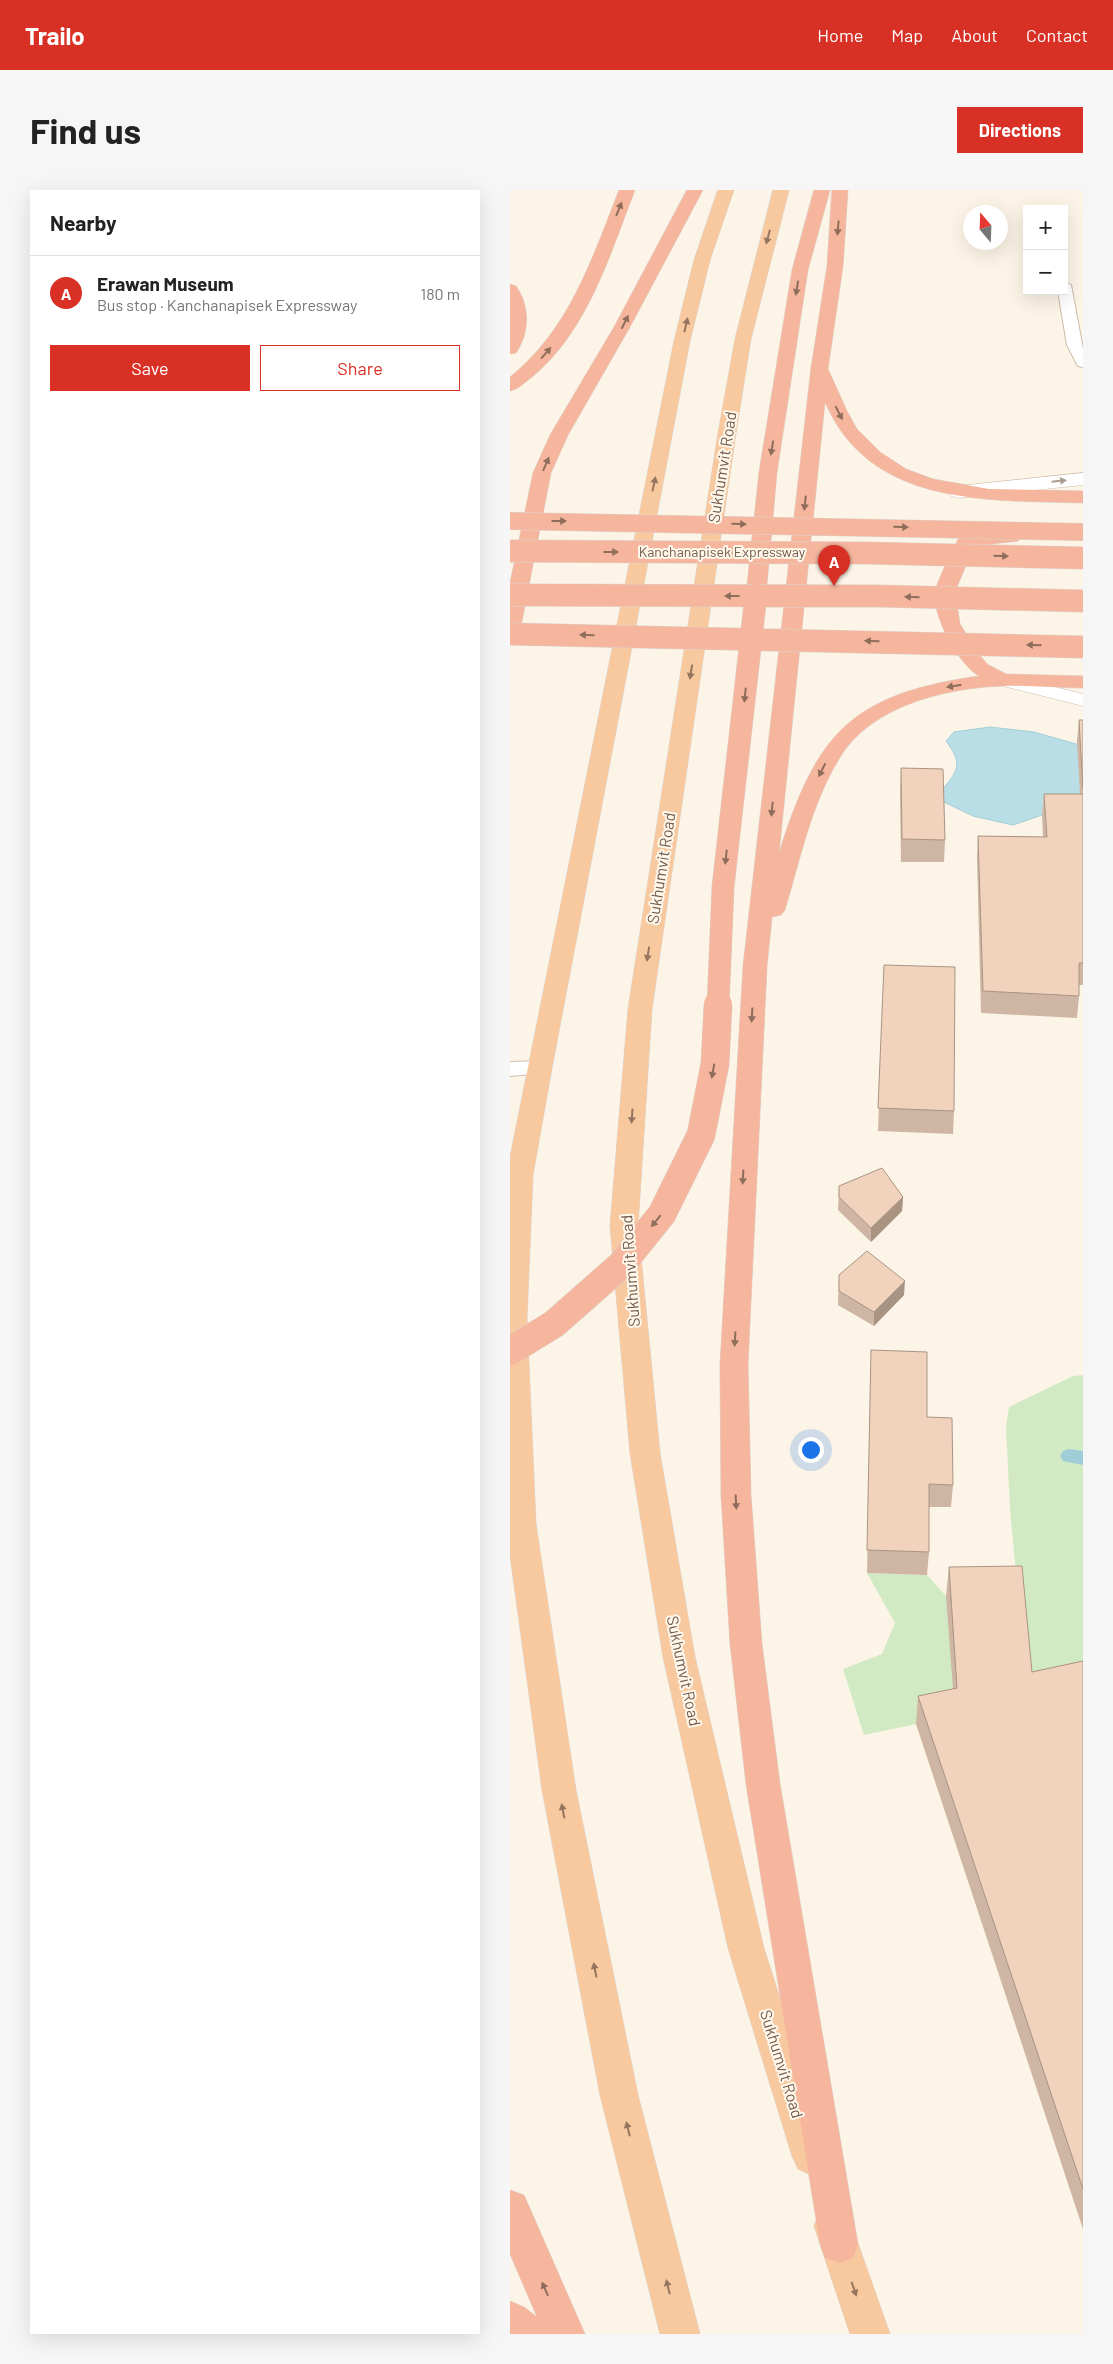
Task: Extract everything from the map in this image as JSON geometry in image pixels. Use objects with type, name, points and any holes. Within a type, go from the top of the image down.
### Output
[{"type":"highway","points":[[510,386],[544,357],[566,329],[582,300],[627,190]]},
{"type":"highway","points":[[694,190],[622,327],[559,435],[542,474],[510,633],[1083,647]]},
{"type":"highway","points":[[680,2334],[619,2095],[559,1790],[521,1524],[513,1318],[520,1176],[539,1068],[682,341],[702,260],[726,190]]},
{"type":"highway","name":"Sukhumvit Road","points":[[781,190],[743,340],[724,452],[640,1009],[624,1226],[645,1453],[679,1657],[746,1948],[839,2244],[870,2334]]},
{"type":"highway","points":[[510,1351],[554,1324],[621,1265],[662,1214],[701,1135],[715,1064],[723,887],[768,472],[800,270],[813,217],[822,190]]},
{"type":"highway","points":[[839,2244],[763,1784],[746,1644],[736,1496],[734,1364],[755,966],[820,368],[834,266],[840,190]]},
{"type":"highway","points":[[510,289],[520,318],[514,342],[510,349]]},
{"type":"highway","points":[[820,368],[838,413],[850,432],[867,451],[886,466],[906,476],[929,486],[958,492],[1083,496]]},
{"type":"highway","points":[[510,521],[1083,532]]},
{"type":"highway","points":[[1002,680],[980,668],[970,656],[950,624],[945,592],[966,542],[976,538],[988,537],[1083,540]]},
{"type":"highway","name":"Kanchanapisek Expressway","points":[[510,552],[864,553],[1083,558]]},
{"type":"highway","points":[[510,595],[880,596],[1083,601]]},
{"type":"highway","points":[[755,966],[811,791],[830,755],[852,728],[884,708],[917,694],[950,687],[1002,680],[1083,682]]},
{"type":"highway","points":[[510,2209],[565,2334]]},
{"type":"highway","points":[[510,2321],[527,2334]]},
{"type":"street","points":[[958,492],[1083,479]]},
{"type":"street","points":[[1002,680],[1083,700]]},
{"type":"lane","points":[[1066,295],[1074,345],[1083,363]]},
{"type":"lane","points":[[510,1069],[539,1068]]},
{"type":"green space","points":[[1083,1375],[1083,1689],[864,1735],[843,1669],[882,1654],[895,1623],[867,1573],[927,1575],[946,1596],[1018,1595],[1010,1509],[1006,1427],[1009,1407],[1073,1376]]},
{"type":"water","points":[[990,727],[1034,732],[1083,746],[1083,808],[1042,815],[1013,825],[973,816],[942,801],[941,791],[952,778],[957,767],[955,756],[946,741],[954,732]]},
{"type":"building","points":[[1079,720],[1083,720],[1083,789]]},
{"type":"building","points":[[901,768],[943,769],[945,840],[902,839]]},
{"type":"building","points":[[1044,794],[1083,794],[1083,963],[1079,963],[1079,996],[983,991],[978,836],[1047,837]]},
{"type":"building","points":[[884,965],[955,967],[954,1111],[878,1108]]},
{"type":"building","points":[[882,1168],[903,1197],[871,1228],[839,1197],[839,1186]]},
{"type":"building","points":[[867,1251],[905,1281],[874,1312],[839,1291],[839,1275]]},
{"type":"building","points":[[871,1350],[927,1352],[927,1417],[952,1418],[953,1485],[929,1484],[929,1552],[867,1550]]},
{"type":"building","points":[[1022,1566],[1032,1672],[1083,1661],[1083,2189],[918,1696],[957,1688],[949,1567]]},
{"type":"waterway","points":[[1069,1456],[1083,1458]]},
{"type":"place","name":"Erawan Museum","points":[[834,586]]}]
